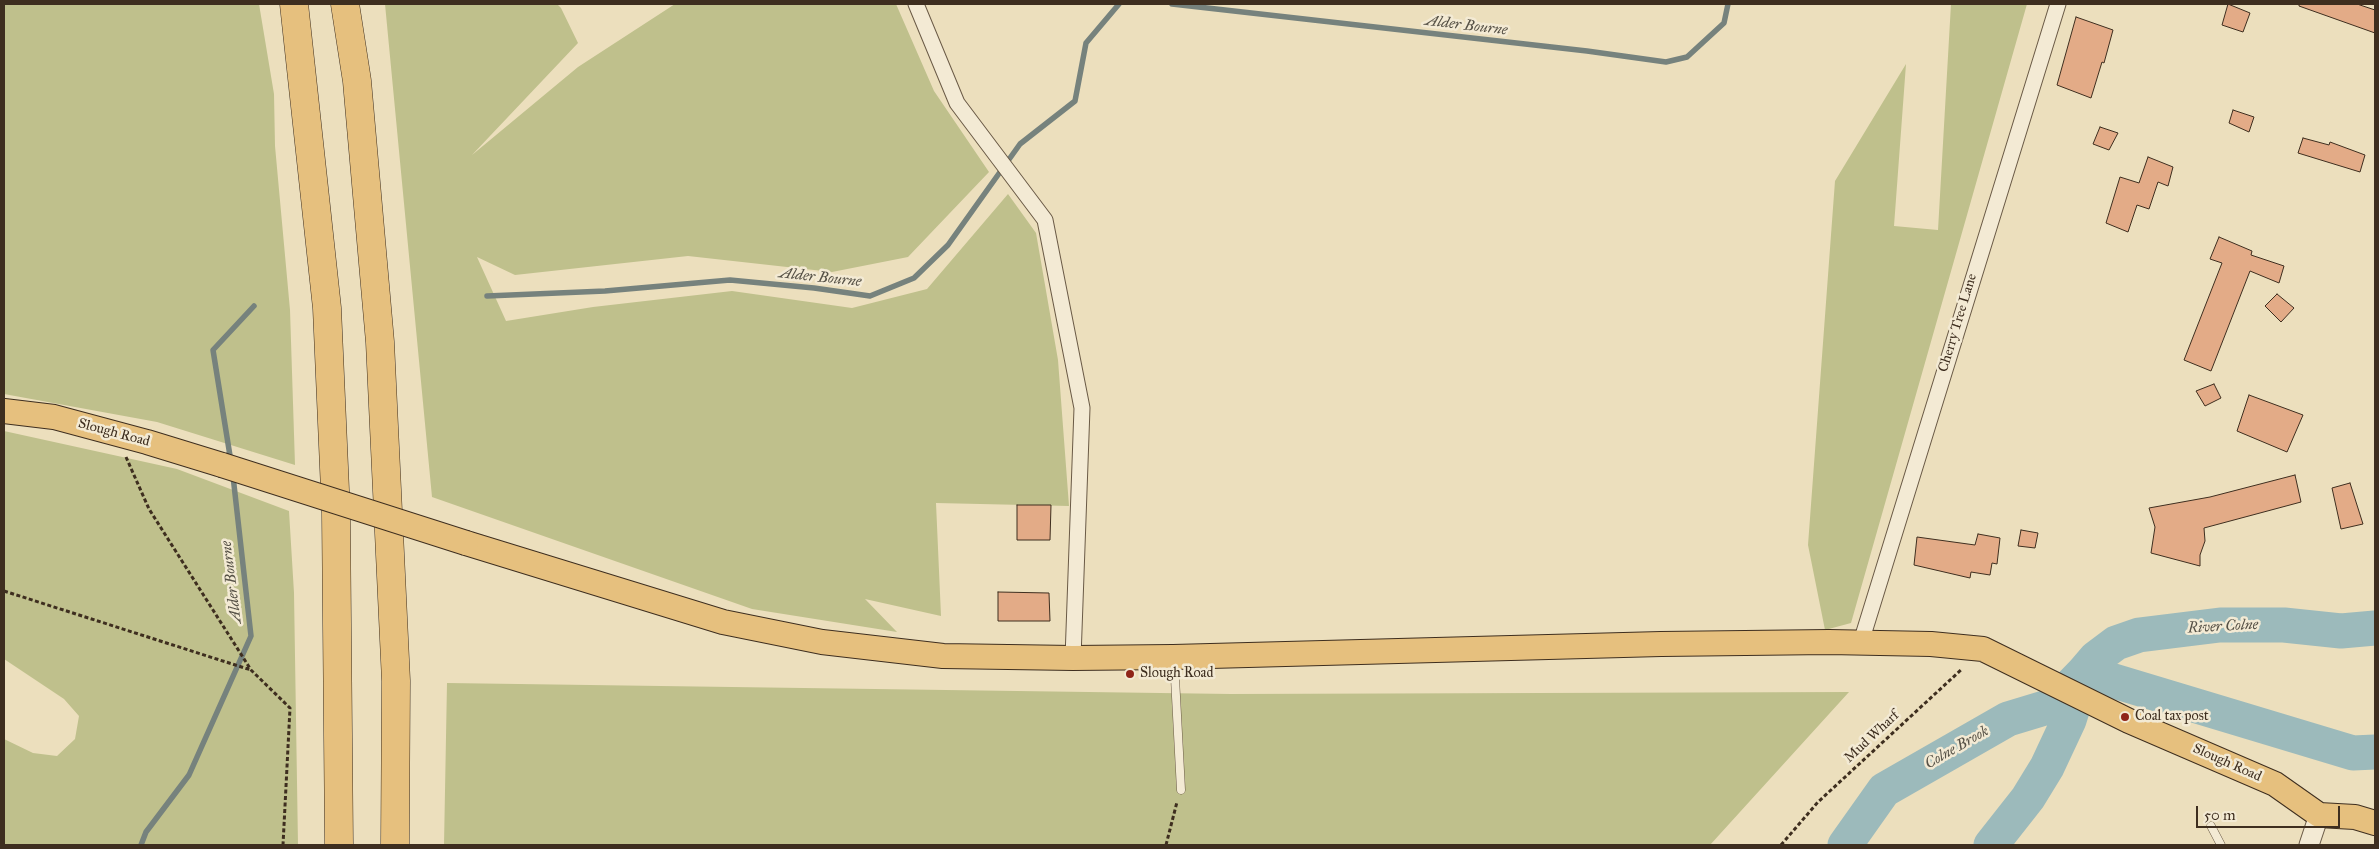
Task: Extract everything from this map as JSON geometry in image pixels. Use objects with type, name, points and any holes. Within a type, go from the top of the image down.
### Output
[{"type":"highway","points":[[294,4],[327,308],[336,513],[338,845]]},
{"type":"highway","points":[[344,4],[357,81],[380,342],[396,681],[395,845]]},
{"type":"main road","name":"Slough Road","points":[[4,412],[54,418],[116,434],[222,465],[723,622],[822,642],[943,656],[1073,658],[1661,644],[1860,642],[1931,644],[1983,650],[2129,720],[2275,784],[2319,815]]},
{"type":"main road","points":[[2319,815],[2355,817],[2375,823]]},
{"type":"street","points":[[916,4],[957,103],[1045,220],[1082,408],[1073,658]]},
{"type":"street","name":"Cherry Tree Lane","points":[[1860,642],[2058,4]]},
{"type":"street","points":[[2309,845],[2319,815]]},
{"type":"lane","points":[[1173,657],[1180,790]]},
{"type":"lane","points":[[2211,826],[2221,845]]},
{"type":"path","points":[[116,434],[149,509],[251,670],[290,708],[282,845]]},
{"type":"path","points":[[4,590],[251,670]]},
{"type":"path","name":"Mud Wharf","points":[[1781,845],[1818,802],[1983,650]]},
{"type":"green space","points":[[4,4],[259,4],[274,94],[275,146],[290,310],[295,465],[157,422],[4,394]]},
{"type":"green space","points":[[385,4],[557,4],[561,8],[578,43],[472,155],[578,67],[675,4],[896,4],[934,91],[989,172],[908,257],[832,272],[688,256],[515,275],[477,257],[506,321],[593,307],[732,291],[852,308],[927,289],[1008,194],[1036,233],[1058,360],[1069,506],[936,503],[941,616],[865,599],[897,632],[752,609],[432,497]]},
{"type":"green space","points":[[1951,4],[2027,4],[1851,623],[1825,630],[1808,545],[1835,181],[1906,64],[1894,226],[1938,230]]},
{"type":"green space","points":[[4,431],[177,469],[289,511],[294,593],[298,845],[4,845],[4,739],[33,753],[57,756],[75,739],[79,716],[64,699],[4,659]]},
{"type":"green space","points":[[447,683],[1231,694],[1849,692],[1710,845],[444,845]]},
{"type":"building","points":[[2228,4],[2250,13],[2243,32],[2222,25]]},
{"type":"building","points":[[2299,4],[2357,4],[2375,10],[2375,33],[2299,6]]},
{"type":"building","points":[[2076,17],[2113,30],[2104,63],[2102,62],[2091,98],[2057,85]]},
{"type":"building","points":[[2233,110],[2254,117],[2249,132],[2229,123]]},
{"type":"building","points":[[2100,127],[2118,133],[2109,150],[2093,144]]},
{"type":"building","points":[[2303,138],[2329,145],[2330,142],[2365,155],[2360,172],[2298,153]]},
{"type":"building","points":[[2148,157],[2173,167],[2168,186],[2158,182],[2149,209],[2137,205],[2128,232],[2106,223],[2120,177],[2139,183]]},
{"type":"building","points":[[2219,237],[2252,251],[2251,255],[2284,266],[2279,283],[2250,271],[2211,371],[2184,360],[2222,263],[2210,259]]},
{"type":"building","points":[[2277,294],[2294,308],[2281,322],[2265,306]]},
{"type":"building","points":[[2214,384],[2221,398],[2205,406],[2196,391]]},
{"type":"building","points":[[2249,395],[2303,415],[2287,452],[2237,431]]},
{"type":"building","points":[[2295,475],[2301,502],[2204,528],[2205,541],[2200,555],[2200,566],[2151,553],[2155,527],[2149,508],[2210,497]]},
{"type":"building","points":[[2350,483],[2363,524],[2341,529],[2332,488]]},
{"type":"building","points":[[1017,505],[1051,505],[1050,540],[1017,540]]},
{"type":"building","points":[[2021,530],[2038,533],[2035,548],[2018,546]]},
{"type":"building","points":[[1978,534],[2000,538],[1997,564],[1992,563],[1990,575],[1971,572],[1970,578],[1914,565],[1917,537],[1975,545]]},
{"type":"building","points":[[998,592],[1049,593],[1050,621],[998,621]]},
{"type":"waterway","name":"Alder Bourne","points":[[487,296],[605,291],[730,280],[814,288],[870,296],[914,278],[948,245],[1020,144],[1075,101],[1086,43],[1119,4]]},
{"type":"waterway","name":"Alder Bourne","points":[[1172,4],[1587,51],[1666,62],[1687,57],[1724,23],[1728,4]]},
{"type":"waterway","name":"Alder Bourne","points":[[231,462],[213,350],[254,306]]},
{"type":"waterway","name":"Alder Bourne","points":[[141,845],[146,832],[189,775],[251,636],[233,476]]},
{"type":"waterway","name":"River Colne","points":[[1991,845],[2028,798],[2047,767],[2069,720],[2084,672],[2096,658],[2116,643],[2139,635],[2220,625],[2284,625],[2341,631],[2375,628]]},
{"type":"waterway","name":"Colne Brook","points":[[1845,845],[1884,790],[2008,719],[2051,706],[2084,672],[2353,753],[2375,752]]},
{"type":"place","name":"Slough Road","points":[[1130,674]]},
{"type":"place","name":"Coal tax post","points":[[2125,717]]}]
